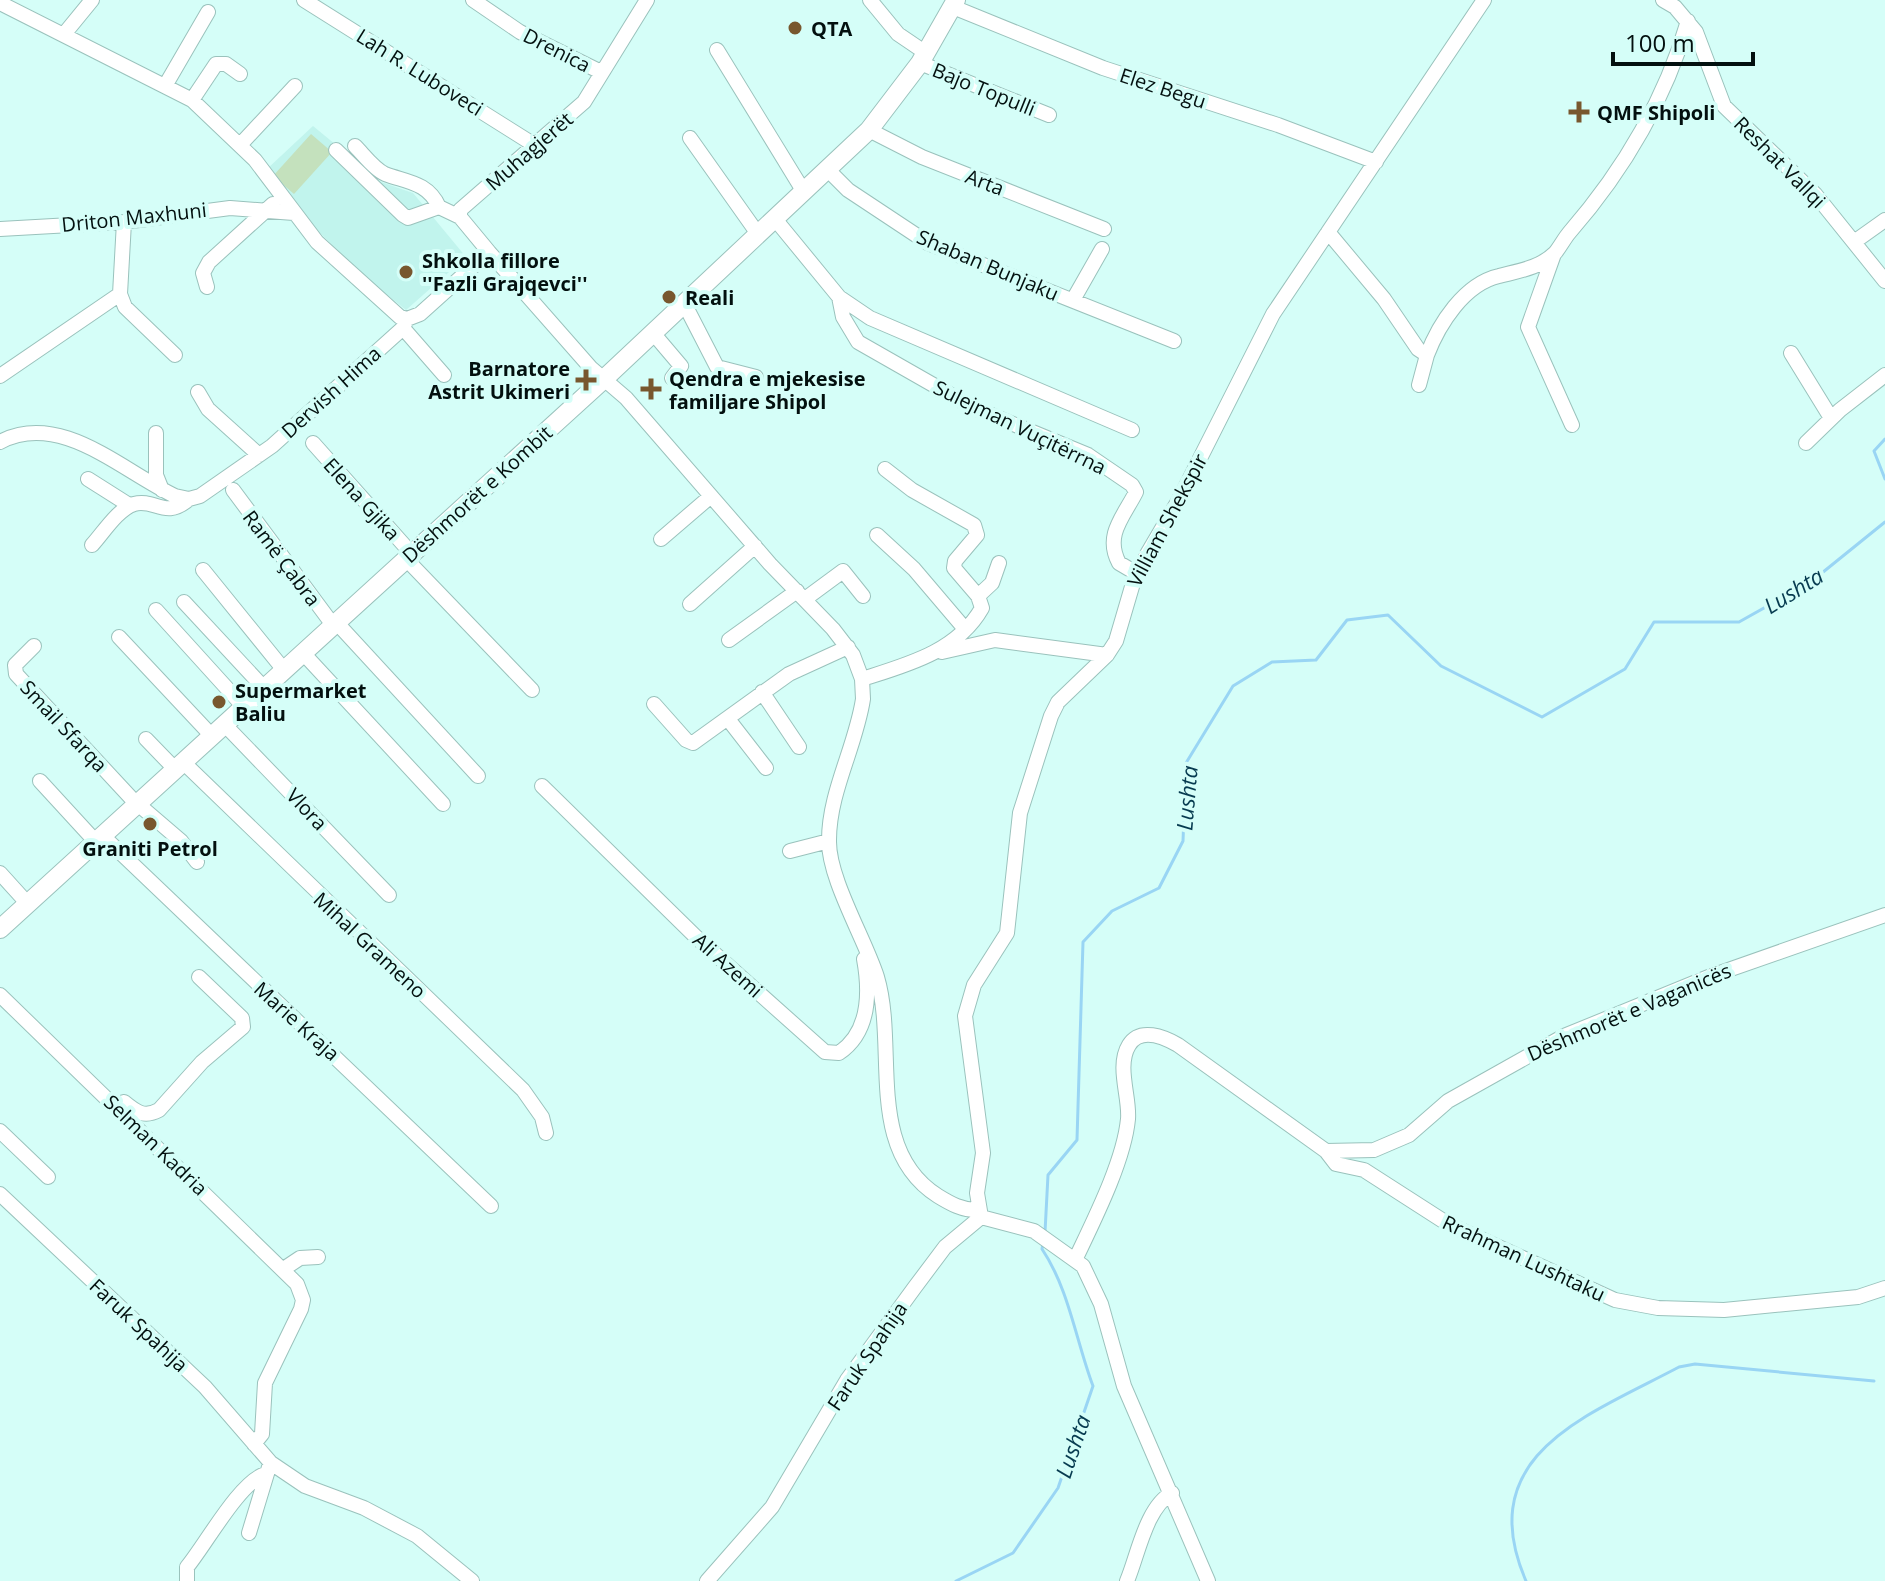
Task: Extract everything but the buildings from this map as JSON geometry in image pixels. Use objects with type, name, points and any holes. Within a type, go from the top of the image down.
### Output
[{"type":"main road","name":"Dëshmorët e Kombit","points":[[0,929],[605,378],[828,170],[869,130],[923,58],[954,4]]},
{"type":"street","points":[[65,33],[92,0]]},
{"type":"street","name":"Lah R. Luboveci","points":[[304,0],[536,146]]},
{"type":"street","name":"Drenica","points":[[473,0],[520,32],[601,72]]},
{"type":"street","name":"Muhagjerët","points":[[460,217],[465,205],[584,102],[647,0]]},
{"type":"street","name":"Bajo Topulli","points":[[870,0],[923,58],[1049,115]]},
{"type":"street","name":"Villiam Shekspir","points":[[979,1214],[983,1153],[966,1032],[967,1008],[974,985],[1007,933],[1020,813],[1051,716],[1058,702],[1107,655],[1116,641],[1136,573],[1180,498],[1260,338],[1484,0]]},
{"type":"street","name":"Reshat Vallqi","points":[[1675,2],[1701,42],[1724,106],[1815,194],[1885,281]]},
{"type":"street","points":[[11,4],[192,100],[240,145],[294,213],[349,273],[405,324],[444,375]]},
{"type":"street","name":"Elez Begu","points":[[954,4],[1103,68],[1278,125],[1376,162]]},
{"type":"street","points":[[165,86],[208,12]]},
{"type":"street","points":[[1572,425],[1528,327],[1554,254],[1605,190],[1634,144],[1672,73],[1688,21]]},
{"type":"street","points":[[717,50],[804,192]]},
{"type":"street","points":[[192,100],[216,64],[226,64],[240,74]]},
{"type":"street","points":[[240,145],[295,86]]},
{"type":"street","name":"Arta","points":[[869,130],[922,157],[1104,229]]},
{"type":"street","points":[[690,138],[758,234]]},
{"type":"street","points":[[355,146],[384,174],[403,176],[421,186],[439,207],[460,217],[591,368],[605,378],[848,647],[862,679],[860,714],[838,792],[829,841],[881,994],[887,1090],[901,1153],[908,1168],[930,1191],[956,1206],[1034,1231],[1076,1259],[1101,1304],[1124,1386],[1208,1581]]},
{"type":"street","points":[[336,150],[408,218],[439,207]]},
{"type":"street","name":"Shaban Bunjaku","points":[[828,170],[848,190],[928,243],[1174,341]]},
{"type":"street","name":"Driton Maxhuni","points":[[207,287],[203,273],[209,262],[282,195]]},
{"type":"street","name":"Driton Maxhuni","points":[[0,229],[124,222],[203,210],[268,209],[294,213]]},
{"type":"street","name":"Sulejman Vuçitërrna","points":[[775,219],[839,297],[870,318],[1132,430]]},
{"type":"street","points":[[1854,242],[1885,220]]},
{"type":"street","points":[[124,222],[120,294],[125,307],[175,355]]},
{"type":"street","points":[[1328,232],[1384,299],[1418,349],[1427,355]]},
{"type":"street","name":"Shaban Bunjaku","points":[[1073,300],[1102,249]]},
{"type":"street","name":"Dervish Hima","points":[[88,479],[129,505],[143,503],[168,509],[211,491],[259,455],[489,252]]},
{"type":"street","points":[[1419,385],[1427,355],[1445,320],[1475,287],[1499,276],[1521,272],[1554,254]]},
{"type":"street","points":[[0,376],[120,294]]},
{"type":"street","name":"Sulejman Vuçitërrna","points":[[839,297],[847,327],[858,342],[972,407],[1088,455],[1132,485],[1136,492],[1117,526],[1112,542],[1119,563],[1136,573]]},
{"type":"street","points":[[684,303],[717,367],[756,377]]},
{"type":"street","points":[[653,333],[681,366],[672,378]]},
{"type":"street","points":[[1791,353],[1831,418]]},
{"type":"street","points":[[1806,443],[1831,418],[1885,375]]},
{"type":"street","points":[[198,392],[208,409],[259,455]]},
{"type":"street","points":[[0,442],[30,431],[66,436],[162,490],[189,499]]},
{"type":"street","points":[[156,433],[156,475],[162,490]]},
{"type":"street","name":"Elena Gjika","points":[[313,443],[409,557],[532,690]]},
{"type":"street","points":[[885,469],[912,490],[974,525],[977,535],[955,561],[954,568],[978,596],[982,608],[965,629],[937,652]]},
{"type":"street","name":"Ramë Çabra","points":[[233,490],[335,624]]},
{"type":"street","points":[[661,539],[711,496]]},
{"type":"street","points":[[92,545],[129,505]]},
{"type":"street","points":[[877,535],[922,578],[965,629]]},
{"type":"street","points":[[690,604],[755,546]]},
{"type":"street","points":[[978,596],[992,583],[999,563]]},
{"type":"street","points":[[203,570],[284,670]]},
{"type":"street","points":[[729,640],[843,571],[863,596]]},
{"type":"street","points":[[184,602],[264,688]]},
{"type":"street","points":[[156,610],[243,706]]},
{"type":"street","points":[[335,624],[478,776]]},
{"type":"street","points":[[119,637],[218,729]]},
{"type":"street","points":[[862,679],[937,652],[995,640],[1107,655]]},
{"type":"street","name":"Smail Sfarqa","points":[[34,646],[15,665],[16,674],[138,804]]},
{"type":"street","points":[[654,704],[686,740],[693,743],[762,692],[805,665],[848,647]]},
{"type":"street","points":[[303,653],[443,804]]},
{"type":"street","points":[[762,692],[799,747]]},
{"type":"street","points":[[728,719],[766,768]]},
{"type":"street","name":"Vlora","points":[[218,729],[389,895]]},
{"type":"street","points":[[146,739],[179,766]]},
{"type":"street","name":"Mihal Grameno","points":[[179,766],[518,1084],[542,1117],[546,1133]]},
{"type":"street","name":"Marie Kraja","points":[[40,781],[491,1206]]},
{"type":"street","name":"Ali Azemi","points":[[542,786],[705,946],[825,1052],[839,1053],[860,1029],[867,995],[865,951]]},
{"type":"street","points":[[138,804],[181,841],[197,862]]},
{"type":"street","points":[[790,851],[829,841]]},
{"type":"street","points":[[0,873],[28,904]]},
{"type":"street","name":"Dëshmorët e Vaganicës","points":[[1326,1151],[1357,1152],[1398,1142],[1448,1101],[1540,1047],[1673,990],[1885,915]]},
{"type":"street","name":"Selman Kadria","points":[[0,995],[127,1105],[139,1114],[150,1115],[159,1110],[202,1062],[243,1027],[242,1018],[199,977]]},
{"type":"street","name":"Selman Kadria","points":[[28,1021],[61,1057],[285,1268],[297,1284],[303,1300],[268,1373],[262,1434],[254,1444]]},
{"type":"street","points":[[1076,1259],[1122,1145],[1128,1116],[1125,1055],[1129,1045],[1143,1035],[1158,1036],[1178,1045],[1326,1151]]},
{"type":"street","points":[[0,1131],[48,1177]]},
{"type":"street","name":"Rrahman Lushtaku","points":[[1326,1151],[1336,1164],[1364,1170],[1448,1224],[1615,1300],[1658,1308],[1724,1310],[1858,1297],[1885,1288]]},
{"type":"street","name":"Faruk Spahija","points":[[0,1194],[205,1387],[254,1444],[268,1469],[364,1508],[408,1531],[472,1581]]},
{"type":"street","name":"Faruk Spahija","points":[[707,1581],[772,1507],[847,1380],[945,1247],[979,1214]]},
{"type":"street","points":[[285,1268],[300,1258],[318,1257]]},
{"type":"street","points":[[249,1533],[268,1469]]},
{"type":"street","points":[[187,1581],[187,1567],[241,1493],[268,1469]]},
{"type":"street","points":[[1127,1581],[1155,1512],[1162,1500],[1172,1493]]},
{"type":"shaded area","points":[[313,126],[381,182],[413,193],[466,257],[406,310],[365,277],[310,223],[266,170]]},
{"type":"green space","points":[[311,134],[332,152],[294,194],[273,176]]},
{"type":"waterway","name":"Lushta","points":[[1885,439],[1874,451],[1885,479]]},
{"type":"waterway","name":"Lushta","points":[[1045,1232],[1048,1175],[1077,1140],[1083,942],[1112,911],[1159,888],[1183,841],[1186,763],[1233,686],[1272,662],[1316,660],[1347,620],[1388,615],[1441,666],[1542,717],[1625,669],[1654,622],[1739,622],[1812,581],[1885,522]]},
{"type":"waterway","name":"Lushta","points":[[956,1581],[1013,1553],[1058,1488],[1093,1386],[1066,1298],[1042,1249],[1043,1243]]},
{"type":"waterway","points":[[1526,1581],[1513,1537],[1514,1501],[1527,1470],[1548,1444],[1609,1403],[1679,1367],[1695,1364],[1874,1381]]},
{"type":"place","name":"QTA","points":[[795,28]]},
{"type":"place","name":"QMF Shipoli","points":[[1579,112]]},
{"type":"place","name":"Shkolla fillore ''Fazli Grajqevci''","points":[[406,272]]},
{"type":"place","name":"Reali","points":[[669,297]]},
{"type":"place","name":"Barnatore Astrit Ukimeri","points":[[586,380]]},
{"type":"place","name":"Qendra e mjekesise familjare Shipol","points":[[651,389]]},
{"type":"place","name":"Supermarket Baliu","points":[[219,702]]},
{"type":"place","name":"Graniti Petrol","points":[[150,824]]}]
